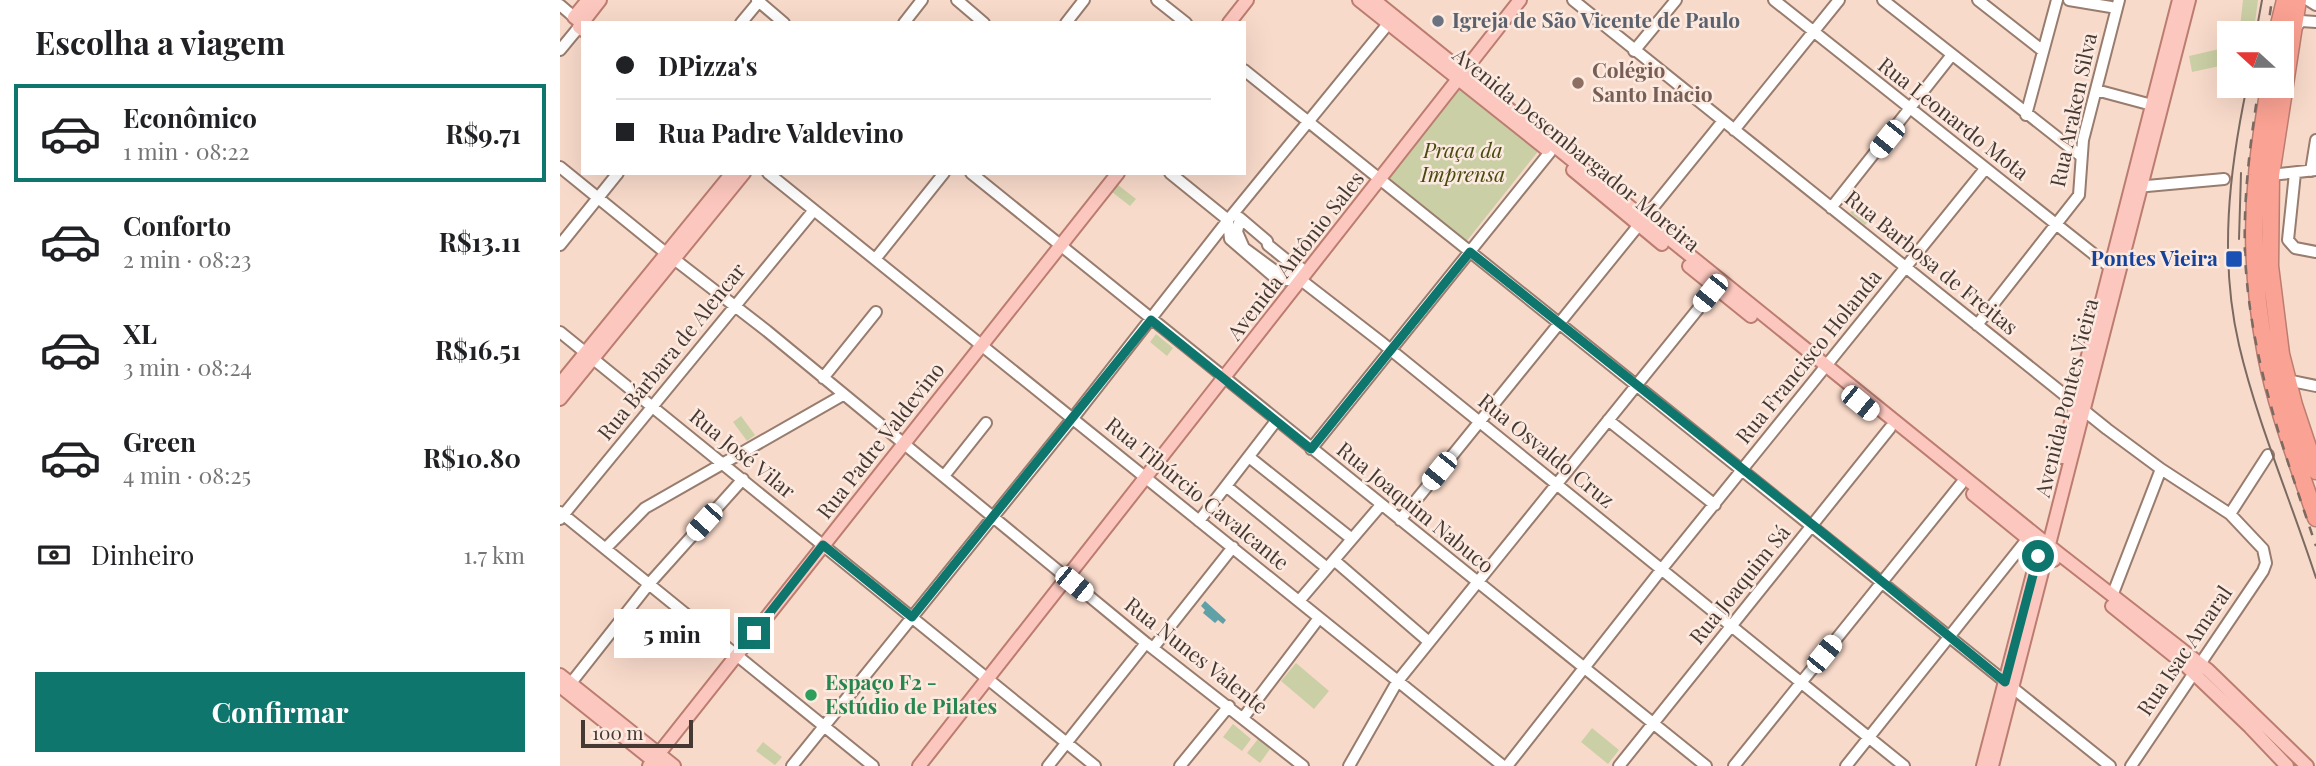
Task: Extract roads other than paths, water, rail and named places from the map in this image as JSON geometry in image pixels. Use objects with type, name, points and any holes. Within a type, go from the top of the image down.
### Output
[{"type":"highway","points":[[2290,21],[2298,0]]},
{"type":"highway","points":[[2284,3],[2284,21]]},
{"type":"highway","points":[[2268,98],[2256,190],[2255,262],[2261,317],[2266,355],[2277,401],[2316,518]]},
{"type":"highway","points":[[2278,98],[2271,175],[2270,267],[2279,342],[2287,380],[2316,471]]},
{"type":"main road","points":[[583,21],[588,0]]},
{"type":"main road","points":[[584,21],[600,0]]},
{"type":"main road","points":[[1230,21],[1247,0]]},
{"type":"main road","name":"Avenida Desembargador Moreira","points":[[1359,0],[1388,24],[1461,74],[2196,668]]},
{"type":"main road","name":"Avenida Desembargador Moreira","points":[[1374,0],[1550,152],[1641,221],[1715,288],[1824,370],[1890,428],[1961,484],[2112,596],[2196,668]]},
{"type":"main road","name":"Avenida Antônio Sales","points":[[919,766],[1224,379],[1303,273],[1520,0]]},
{"type":"main road","name":"Avenida Pontes Vieira","points":[[2079,406],[2110,267],[2136,187],[2152,105],[2179,0]]},
{"type":"main road","name":"Avenida Pontes Vieira","points":[[1993,766],[2040,543],[2189,0]]},
{"type":"main road","points":[[671,256],[731,175]]},
{"type":"main road","points":[[560,399],[589,356],[742,175]]},
{"type":"main road","name":"Rua Padre Valdevino","points":[[655,762],[737,654],[1116,175]]},
{"type":"main road","points":[[560,384],[589,356]]},
{"type":"main road","points":[[2196,668],[2287,766]]},
{"type":"main road","points":[[2196,668],[2240,698],[2307,766]]},
{"type":"main road","points":[[560,674],[566,685],[655,762],[674,766]]},
{"type":"main road","name":"Avenida Pontes Vieira","points":[[1983,766],[2009,685]]},
{"type":"street","points":[[906,21],[922,0]]},
{"type":"street","points":[[957,0],[982,21]]},
{"type":"street","points":[[1068,21],[1084,0]]},
{"type":"street","points":[[1157,0],[1183,21]]},
{"type":"street","name":"Rua Barbosa de Freitas","points":[[1573,0],[2079,406],[2161,469],[2230,514],[2259,542],[2265,555]]},
{"type":"street","points":[[1634,51],[1676,0]]},
{"type":"street","name":"Rua Leonardo Mota","points":[[1773,0],[2110,267]]},
{"type":"street","points":[[1734,130],[1839,0]]},
{"type":"street","points":[[1883,0],[2081,156]]},
{"type":"street","points":[[1978,0],[2043,51]]},
{"type":"street","points":[[2026,115],[2057,0]]},
{"type":"street","points":[[2069,0],[2115,4]]},
{"type":"street","points":[[2308,0],[2316,5]]},
{"type":"street","points":[[743,21],[758,1],[782,21]]},
{"type":"street","name":"Rua Araken Silva","points":[[2056,224],[2078,195],[2083,139],[2115,4]]},
{"type":"street","points":[[560,5],[581,22]]},
{"type":"street","points":[[2294,26],[2307,20],[2316,22]]},
{"type":"street","points":[[560,50],[581,24]]},
{"type":"street","points":[[792,766],[1388,24]]},
{"type":"street","points":[[1831,208],[1951,56]]},
{"type":"street","points":[[1246,72],[2110,766]]},
{"type":"street","points":[[2096,90],[2152,105]]},
{"type":"street","points":[[1400,520],[1723,121]]},
{"type":"street","points":[[2271,175],[2313,171],[2316,140]]},
{"type":"street","points":[[1311,449],[1550,152]]},
{"type":"street","name":"Rua Nunes Valente","points":[[560,167],[944,475],[1149,645],[1303,766]]},
{"type":"street","name":"Rua Francisco Holanda","points":[[1505,766],[1985,169]]},
{"type":"street","points":[[2295,173],[2288,235],[2290,244],[2295,248],[2316,252]]},
{"type":"street","points":[[560,244],[616,175]]},
{"type":"street","points":[[876,258],[942,175]]},
{"type":"street","name":"Rua Joaquim Nabuco","points":[[973,175],[1706,766]]},
{"type":"street","name":"Rua Osvaldo Cruz","points":[[1172,175],[1228,220],[1230,239],[1273,276],[1286,280],[1303,273]]},
{"type":"street","name":"Rua Tibúrcio Cavalcante","points":[[776,176],[814,210],[1397,682],[1505,766]]},
{"type":"street","points":[[2136,187],[2224,179]]},
{"type":"street","name":"Rua Bárbara de Alencar","points":[[561,515],[814,210]]},
{"type":"street","name":"Rua Osvaldo Cruz","points":[[1236,210],[1390,349],[1904,766]]},
{"type":"street","points":[[1241,219],[1303,273],[1290,275],[1275,272],[1239,241],[1238,220],[1241,219]]},
{"type":"street","points":[[1977,325],[2056,224]]},
{"type":"street","points":[[1349,766],[1397,682],[1715,288]]},
{"type":"street","points":[[823,378],[876,312]]},
{"type":"street","name":"Rua José Vilar","points":[[560,332],[1095,766]]},
{"type":"street","points":[[2287,380],[2316,386]]},
{"type":"street","points":[[606,548],[645,508],[843,395]]},
{"type":"street","points":[[1608,420],[1714,505]]},
{"type":"street","points":[[1199,520],[1276,421]]},
{"type":"street","points":[[944,475],[986,423]]},
{"type":"street","name":"Rua Joaquim Sá","points":[[1619,766],[1890,428]]},
{"type":"street","points":[[2230,514],[2268,455]]},
{"type":"street","points":[[1249,457],[1352,539]]},
{"type":"street","points":[[2112,596],[2161,469]]},
{"type":"street","points":[[566,685],[649,584],[743,479]]},
{"type":"street","points":[[1734,766],[1961,484]]},
{"type":"street","points":[[1226,486],[1331,564],[1429,642]]},
{"type":"street","points":[[1299,601],[1381,505]]},
{"type":"street","points":[[561,515],[606,548],[873,766]]},
{"type":"street","points":[[1846,766],[1950,637],[2040,543]]},
{"type":"street","points":[[1048,766],[1233,547]]},
{"type":"street","name":"Rua Isac Amaral","points":[[2131,766],[2263,571],[2265,555]]},
{"type":"street","points":[[1243,718],[1319,618]]},
{"type":"street","points":[[1180,766],[1229,706]]},
{"type":"water","points":[[1205,601],[1226,620],[1223,624],[1218,620],[1215,623],[1203,613],[1205,610],[1201,606]]},
{"type":"tram line","points":[[2258,21],[2262,0]]},
{"type":"tram line","points":[[2245,98],[2235,150],[2229,215],[2229,280],[2233,313],[2255,403],[2316,578]]},
{"type":"tram line","points":[[2239,239],[2241,173]]},
{"type":"railway","points":[[2269,21],[2272,0]]},
{"type":"railway","points":[[2257,98],[2246,192],[2245,256],[2248,294],[2270,404],[2316,546]]},
{"type":"place","name":"Igreja de São Vicente de Paulo","points":[[1438,21]]},
{"type":"place","name":"Colégio Santo Inácio","points":[[1578,83]]},
{"type":"place","name":"Pontes Vieira","points":[[2234,259]]},
{"type":"place","name":"Espaço F2 - Estúdio de Pilates","points":[[811,695]]},
{"type":"park label","name":"Praça da Imprensa","points":[[1463,163]]}]
